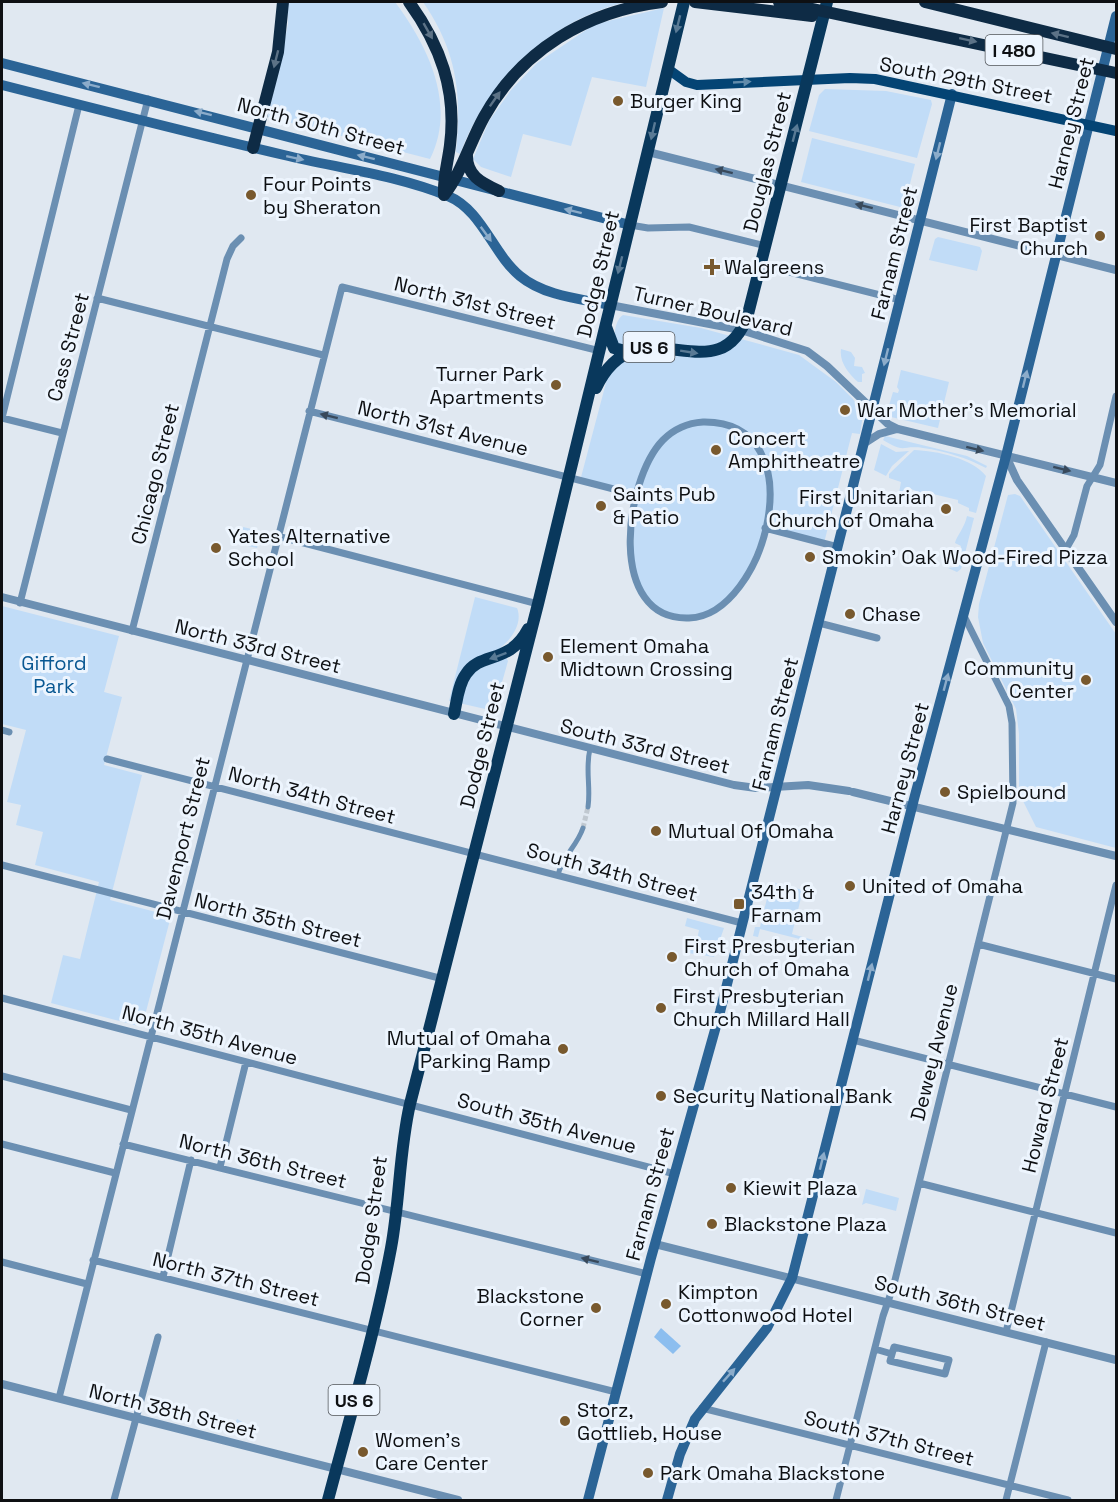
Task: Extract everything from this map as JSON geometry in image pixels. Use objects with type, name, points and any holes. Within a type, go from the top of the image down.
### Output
[{"type":"highway","points":[[253,148],[278,52],[283,2]]},
{"type":"highway","points":[[409,2],[438,49],[449,84],[452,128],[448,178],[444,195]]},
{"type":"highway","points":[[448,178],[468,150],[483,118],[504,86],[545,46],[574,27],[600,15],[630,6],[662,2]]},
{"type":"highway","name":"Dodge Street","points":[[328,1500],[387,1267],[410,1104],[537,609],[684,2]]},
{"type":"highway","points":[[695,2],[911,29]]},
{"type":"highway","name":"I 480","points":[[779,2],[1116,73]]},
{"type":"highway","name":"Douglas Street","points":[[741,330],[748,314],[766,246],[827,2]]},
{"type":"highway","name":"I 480","points":[[925,2],[1116,49]]},
{"type":"highway","points":[[468,150],[471,172],[482,183],[499,191]]},
{"type":"highway","points":[[605,326],[614,348],[629,352]]},
{"type":"highway","name":"US 6","points":[[584,417],[607,368],[629,352],[653,347],[709,353],[728,345],[741,330]]},
{"type":"highway","points":[[454,714],[462,682],[468,670],[480,662],[504,655],[516,646],[537,609]]},
{"type":"main road","name":"Harney Street","points":[[667,1500],[684,1442],[702,1408],[767,1328],[792,1278],[912,807],[1006,456],[1116,16]]},
{"type":"main road","name":"North 30th Street","points":[[2,63],[258,127],[630,225]]},
{"type":"main road","name":"South 29th Street","points":[[668,69],[686,82],[697,85],[875,79],[1089,123],[1116,131]]},
{"type":"main road","name":"North 30th Street","points":[[2,85],[253,148],[382,177],[444,195],[464,206],[514,271],[526,281],[552,292],[610,305]]},
{"type":"main road","name":"Farnam Street","points":[[588,1500],[742,923],[952,94]]},
{"type":"street","name":"Cass Street","points":[[20,603],[148,99]]},
{"type":"street","points":[[62,433],[2,418],[79,105]]},
{"type":"street","points":[[648,152],[1116,270]]},
{"type":"street","points":[[630,225],[689,227],[766,246]]},
{"type":"street","name":"Chicago Street","points":[[132,631],[227,259],[233,246],[241,238]]},
{"type":"street","points":[[761,265],[900,300]]},
{"type":"street","name":"North 31st Street","points":[[342,286],[600,351]]},
{"type":"street","name":"Davenport Street","points":[[58,1398],[342,286]]},
{"type":"street","points":[[97,298],[323,355]]},
{"type":"street","name":"Turner Boulevard","points":[[610,305],[741,330],[811,353],[873,407],[888,424],[898,429],[1116,483]]},
{"type":"street","points":[[1066,549],[1074,535],[1086,489],[1100,465],[1116,396]]},
{"type":"street","name":"North 31st Avenue","points":[[309,411],[637,495]]},
{"type":"street","points":[[703,422],[721,423],[749,437],[767,462],[771,491],[765,528],[752,564],[726,602],[704,616],[690,618],[674,616],[649,603],[634,577],[631,532],[637,495],[649,461],[666,437],[686,425],[703,422]]},
{"type":"street","points":[[865,443],[879,434],[898,429]]},
{"type":"street","points":[[1006,456],[1017,480],[1115,619]]},
{"type":"street","points":[[765,528],[838,547]]},
{"type":"street","points":[[277,536],[537,609]]},
{"type":"street","name":"North 33rd Street","points":[[2,597],[507,727]]},
{"type":"street","name":"Dewey Avenue","points":[[836,1500],[919,1183],[1014,795],[1011,714],[964,616]]},
{"type":"street","points":[[819,623],[874,638]]},
{"type":"street","name":"South 33rd Street","points":[[507,727],[734,785],[777,787],[808,785],[851,791],[1116,856]]},
{"type":"street","points":[[588,807],[590,789],[586,766],[590,749]]},
{"type":"street","name":"North 34th Street","points":[[107,759],[474,853]]},
{"type":"street","points":[[558,875],[563,861],[577,842],[583,828]]},
{"type":"street","name":"South 34th Street","points":[[474,853],[742,923]]},
{"type":"street","name":"North 35th Street","points":[[2,865],[443,979]]},
{"type":"street","name":"Howard Street","points":[[1006,1332],[1116,885]]},
{"type":"street","points":[[978,944],[1116,979]]},
{"type":"street","name":"North 35th Avenue","points":[[2,998],[410,1104]]},
{"type":"street","points":[[853,1040],[1116,1107]]},
{"type":"street","points":[[220,1167],[246,1062]]},
{"type":"street","points":[[2,1076],[131,1110]]},
{"type":"street","name":"South 35th Avenue","points":[[410,1104],[675,1174]]},
{"type":"street","points":[[2,1144],[115,1173]]},
{"type":"street","name":"North 36th Street","points":[[123,1144],[396,1211]]},
{"type":"street","points":[[163,1277],[191,1160]]},
{"type":"street","points":[[919,1183],[1116,1233]]},
{"type":"street","points":[[396,1211],[647,1274]]},
{"type":"street","name":"South 36th Street","points":[[655,1244],[1116,1360]]},
{"type":"street","name":"North 37th Street","points":[[93,1260],[371,1331]]},
{"type":"street","points":[[2,1262],[87,1284]]},
{"type":"street","points":[[371,1331],[616,1392]]},
{"type":"street","points":[[114,1500],[158,1337]]},
{"type":"street","points":[[1006,1500],[1046,1342]]},
{"type":"street","points":[[894,1347],[949,1360],[945,1374],[890,1361],[892,1354],[894,1347]]},
{"type":"street","points":[[875,1349],[892,1354]]},
{"type":"street","name":"North 38th Street","points":[[2,1384],[458,1500]]},
{"type":"street","name":"South 37th Street","points":[[702,1408],[1068,1500]]},
{"type":"green space","points":[[287,2],[395,2],[418,38],[435,77],[441,118],[438,139],[430,159],[268,117],[288,24]]},
{"type":"green space","points":[[423,2],[627,2],[599,10],[573,23],[548,38],[525,57],[487,102],[460,154],[456,152],[457,92],[450,56]]},
{"type":"green space","points":[[664,8],[646,87],[592,77],[571,146],[523,134],[511,177],[481,167],[473,159],[489,121],[511,90],[537,63],[595,24]]},
{"type":"green space","points":[[825,89],[886,91],[931,100],[932,104],[917,158],[809,131],[819,95]]},
{"type":"green space","points":[[812,138],[915,164],[904,208],[801,182]]},
{"type":"green space","points":[[938,237],[980,247],[982,251],[977,271],[929,260],[935,239]]},
{"type":"green space","points":[[623,315],[701,328],[799,355],[836,382],[853,399],[863,415],[860,434],[852,433],[824,543],[765,528],[744,578],[717,609],[680,618],[649,603],[632,566],[636,495],[580,481],[616,345],[615,328]]},
{"type":"green space","points":[[841,349],[851,352],[855,358],[854,366],[862,367],[865,373],[862,374],[862,382],[858,382],[845,367]]},
{"type":"green space","points":[[901,370],[949,382],[938,428],[891,417],[887,412],[893,392],[898,393],[899,390],[897,387]]},
{"type":"green space","points":[[885,436],[967,456],[987,466],[986,468],[964,458],[939,451],[916,447],[896,447],[883,440]]},
{"type":"green space","points":[[881,444],[896,452],[909,451],[892,466],[886,476],[874,470]]},
{"type":"green space","points":[[914,450],[943,454],[963,460],[972,464],[986,476],[976,513],[969,511],[969,508],[958,503],[958,500],[933,494],[932,497],[908,488],[899,493],[901,482],[889,478],[889,474]]},
{"type":"green space","points":[[1008,495],[1020,496],[1116,634],[1116,848],[1036,827],[1019,793],[1019,734],[1016,709],[983,643],[978,617],[979,604]]},
{"type":"green space","points":[[967,516],[974,518],[961,569],[957,572],[948,568],[955,567],[961,546],[955,543]]},
{"type":"green space","points":[[243,527],[261,531],[257,548],[248,546],[249,538],[241,536]]},
{"type":"green space","points":[[475,597],[517,608],[519,619],[509,640],[501,647],[503,651],[480,658],[452,701],[449,701]]},
{"type":"green space","name":"Gifford Park","points":[[2,606],[119,636],[104,692],[122,697],[104,765],[142,775],[110,900],[171,916],[142,1027],[51,1003],[63,955],[80,959],[99,882],[35,865],[43,832],[16,825],[21,805],[7,802],[26,730],[2,724]]},
{"type":"green space","points":[[506,657],[508,661],[494,711],[459,703],[469,673]]},
{"type":"green space","points":[[771,882],[803,890],[792,934],[824,943],[823,945],[760,929],[758,937],[753,936],[755,927],[760,927]]},
{"type":"green space","points":[[687,918],[724,928],[714,957],[688,953],[692,938],[697,940],[699,930],[685,926]]},
{"type":"green space","points":[[866,1189],[899,1198],[896,1211],[866,1203],[862,1205]]},
{"type":"green space","points":[[237,1419],[248,1425],[244,1435],[224,1430],[225,1420],[235,1423]]},
{"type":"water","points":[[661,1328],[681,1346],[673,1354],[654,1337]]},
{"type":"tunnel","points":[[583,828],[588,807]]},
{"type":"place","name":"Burger King","points":[[618,101]]},
{"type":"place","name":"Four Points by Sheraton","points":[[251,195]]},
{"type":"place","name":"First Baptist Church","points":[[1100,236]]},
{"type":"place","name":"Walgreens","points":[[712,267]]},
{"type":"place","name":"Turner Park Apartments","points":[[556,385]]},
{"type":"place","name":"War Mother's Memorial","points":[[845,410]]},
{"type":"place","name":"Concert Amphitheatre","points":[[716,450]]},
{"type":"place","name":"Saints Pub & Patio","points":[[601,506]]},
{"type":"place","name":"First Unitarian Church of Omaha","points":[[946,509]]},
{"type":"place","name":"Yates Alternative School","points":[[216,548]]},
{"type":"place","name":"Smokin' Oak Wood-Fired Pizza","points":[[810,557]]},
{"type":"place","name":"Chase","points":[[850,614]]},
{"type":"place","name":"Element Omaha Midtown Crossing","points":[[548,657]]},
{"type":"place","name":"Community Center","points":[[1086,680]]},
{"type":"place","name":"Spielbound","points":[[945,792]]},
{"type":"place","name":"Mutual Of Omaha","points":[[656,831]]},
{"type":"place","name":"United of Omaha","points":[[850,886]]},
{"type":"place","name":"34th & Farnam","points":[[739,904]]},
{"type":"place","name":"First Presbyterian Church of Omaha","points":[[672,957]]},
{"type":"place","name":"First Presbyterian Church Millard Hall","points":[[661,1008]]},
{"type":"place","name":"Mutual of Omaha Parking Ramp","points":[[563,1049]]},
{"type":"place","name":"Security National Bank","points":[[661,1096]]},
{"type":"place","name":"Kiewit Plaza","points":[[731,1188]]},
{"type":"place","name":"Blackstone Plaza","points":[[712,1224]]},
{"type":"place","name":"Kimpton Cottonwood Hotel","points":[[666,1304]]},
{"type":"place","name":"Blackstone Corner","points":[[596,1308]]},
{"type":"place","name":"Storz, Gottlieb, House","points":[[565,1421]]},
{"type":"place","name":"Women’s Care Center","points":[[363,1452]]},
{"type":"place","name":"Park Omaha Blackstone","points":[[648,1473]]}]
